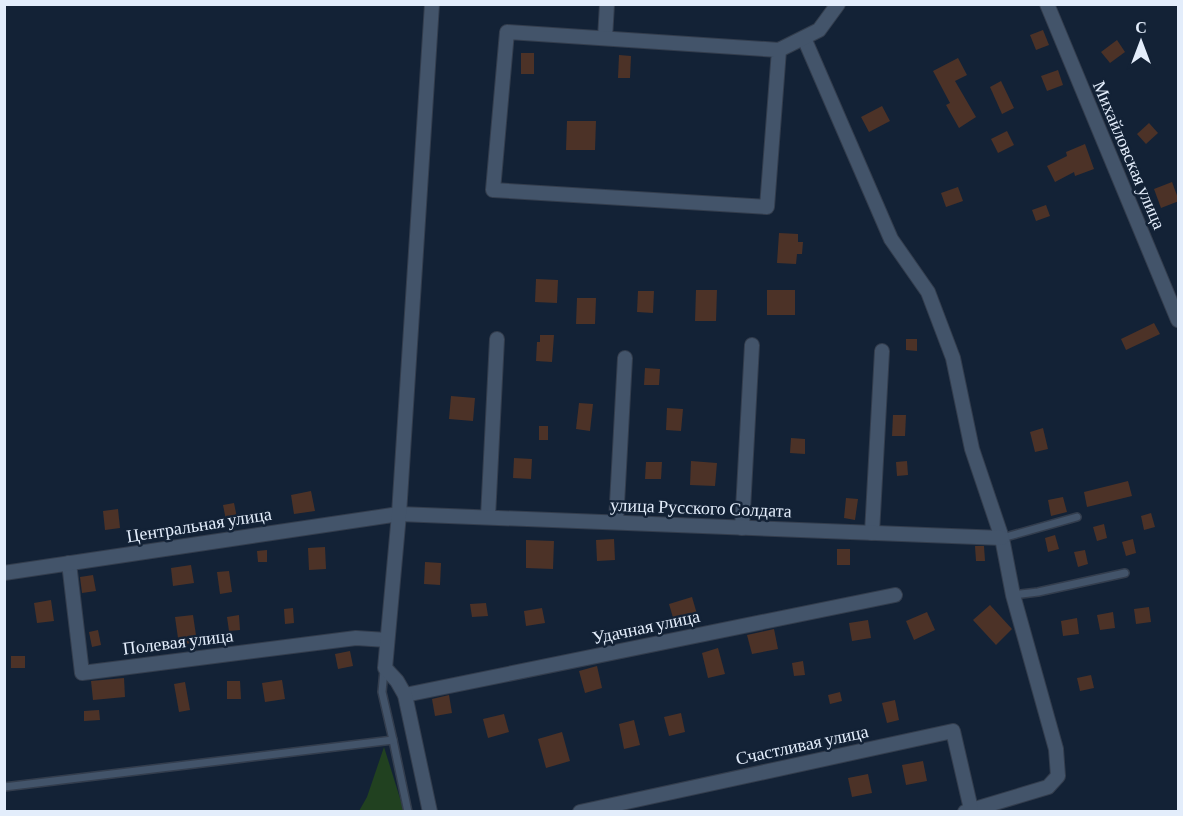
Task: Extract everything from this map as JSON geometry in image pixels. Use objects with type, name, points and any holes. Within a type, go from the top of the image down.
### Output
[{"type":"street","points":[[430,812],[405,695],[397,681],[385,668],[399,514],[432,4]]},
{"type":"street","points":[[605,39],[608,4]]},
{"type":"street","points":[[779,50],[767,207],[493,190],[507,32],[779,50],[819,30],[838,4]]},
{"type":"street","name":"Михайловская улица","points":[[1047,4],[1179,320]]},
{"type":"street","points":[[804,38],[891,239],[928,292],[954,358],[972,449],[1002,538],[1013,595],[1056,749],[1058,776],[1048,787],[968,810]]},
{"type":"street","points":[[488,517],[497,339]]},
{"type":"street","points":[[742,528],[752,345]]},
{"type":"street","points":[[872,533],[882,351]]},
{"type":"street","points":[[616,522],[625,358]]},
{"type":"street","name":"улица Русского Солдата","points":[[399,514],[1002,538]]},
{"type":"street","name":"Центральная улица","points":[[4,573],[399,514]]},
{"type":"street","name":"Полевая улица","points":[[69,563],[82,673],[356,638],[387,640]]},
{"type":"street","name":"Удачная улица","points":[[405,695],[895,595]]},
{"type":"street","name":"Счастливая улица","points":[[580,812],[954,730],[968,810]]},
{"type":"lane","points":[[1002,538],[1077,517]]},
{"type":"lane","points":[[1013,595],[1038,592],[1125,573]]},
{"type":"lane","points":[[385,668],[382,692],[408,812]]},
{"type":"lane","points":[[4,787],[393,740]]},
{"type":"green space","points":[[384,747],[404,811],[359,811],[367,797]]},
{"type":"building","points":[[1043,30],[1049,45],[1036,50],[1030,35]]},
{"type":"building","points":[[1117,40],[1125,52],[1110,63],[1101,52]]},
{"type":"building","points":[[521,53],[534,53],[534,74],[521,74]]},
{"type":"building","points":[[619,55],[631,56],[630,78],[618,78]]},
{"type":"building","points":[[958,58],[967,75],[955,81],[976,117],[959,128],[946,105],[950,103],[933,71]]},
{"type":"building","points":[[1058,70],[1063,85],[1047,91],[1041,76]]},
{"type":"building","points":[[1001,81],[1014,108],[1002,114],[990,87]]},
{"type":"building","points":[[882,106],[890,121],[869,132],[861,117]]},
{"type":"building","points":[[567,121],[596,121],[595,150],[566,150]]},
{"type":"building","points":[[1149,123],[1158,133],[1146,144],[1137,134]]},
{"type":"building","points":[[1007,131],[1014,145],[998,153],[991,139]]},
{"type":"building","points":[[1085,144],[1094,169],[1075,176],[1074,172],[1055,182],[1047,166],[1067,156],[1066,152]]},
{"type":"building","points":[[1172,182],[1179,201],[1161,208],[1154,189]]},
{"type":"building","points":[[958,187],[963,201],[946,207],[941,193]]},
{"type":"building","points":[[1046,205],[1050,216],[1036,221],[1032,210]]},
{"type":"building","points":[[779,233],[798,234],[798,242],[803,242],[802,254],[797,254],[796,264],[777,263]]},
{"type":"building","points":[[536,279],[558,280],[557,303],[535,302]]},
{"type":"building","points":[[696,290],[717,290],[716,321],[695,321]]},
{"type":"building","points":[[767,290],[795,290],[795,315],[767,315]]},
{"type":"building","points":[[638,291],[654,291],[653,313],[637,312]]},
{"type":"building","points":[[577,298],[596,298],[595,324],[576,324]]},
{"type":"building","points":[[1154,323],[1160,334],[1126,350],[1121,339]]},
{"type":"building","points":[[540,335],[554,335],[552,362],[536,361],[537,342],[540,342]]},
{"type":"building","points":[[906,339],[917,339],[917,351],[906,350]]},
{"type":"building","points":[[645,368],[660,369],[659,385],[644,385]]},
{"type":"building","points":[[451,396],[475,398],[473,421],[449,419]]},
{"type":"building","points":[[579,403],[593,404],[590,431],[576,429]]},
{"type":"building","points":[[667,408],[683,409],[681,431],[666,430]]},
{"type":"building","points":[[893,415],[906,415],[905,436],[892,436]]},
{"type":"building","points":[[539,426],[548,426],[548,440],[539,440]]},
{"type":"building","points":[[1043,428],[1048,449],[1035,452],[1030,432]]},
{"type":"building","points":[[791,438],[805,439],[805,454],[790,453]]},
{"type":"building","points":[[514,458],[532,459],[531,479],[513,478]]},
{"type":"building","points":[[691,461],[717,463],[715,486],[690,485]]},
{"type":"building","points":[[907,461],[908,475],[897,476],[896,462]]},
{"type":"building","points":[[646,462],[662,462],[661,479],[645,479]]},
{"type":"building","points":[[1128,481],[1132,496],[1087,507],[1084,492]]},
{"type":"building","points":[[311,491],[315,511],[294,514],[291,495]]},
{"type":"building","points":[[1063,497],[1067,512],[1051,516],[1048,500]]},
{"type":"building","points":[[846,498],[858,499],[855,520],[844,518]]},
{"type":"building","points":[[234,503],[237,518],[226,520],[223,505]]},
{"type":"building","points":[[118,509],[120,528],[105,530],[103,511]]},
{"type":"building","points":[[1151,513],[1155,527],[1144,530],[1141,516]]},
{"type":"building","points":[[1104,524],[1107,538],[1097,541],[1093,527]]},
{"type":"building","points":[[1055,535],[1059,549],[1048,552],[1045,538]]},
{"type":"building","points":[[614,539],[615,560],[597,561],[596,540]]},
{"type":"building","points":[[1133,539],[1136,553],[1126,556],[1122,542]]},
{"type":"building","points":[[526,540],[554,541],[553,569],[526,568]]},
{"type":"building","points":[[975,546],[984,546],[985,561],[976,561]]},
{"type":"building","points":[[325,547],[326,569],[309,570],[308,548]]},
{"type":"building","points":[[837,549],[850,549],[850,565],[837,565]]},
{"type":"building","points":[[267,550],[267,562],[258,562],[257,551]]},
{"type":"building","points":[[1085,550],[1088,564],[1078,567],[1074,552]]},
{"type":"building","points":[[425,562],[441,563],[440,585],[424,584]]},
{"type":"building","points":[[191,565],[194,583],[173,586],[171,568]]},
{"type":"building","points":[[229,571],[232,592],[220,594],[217,572]]},
{"type":"building","points":[[93,575],[96,591],[82,593],[80,577]]},
{"type":"building","points":[[692,597],[697,614],[674,621],[669,604]]},
{"type":"building","points":[[51,600],[54,621],[37,623],[34,603]]},
{"type":"building","points":[[486,603],[488,616],[472,617],[470,604]]},
{"type":"building","points":[[990,605],[1012,629],[996,645],[973,620]]},
{"type":"building","points":[[1149,607],[1151,622],[1136,624],[1134,609]]},
{"type":"building","points":[[293,608],[294,623],[285,624],[284,609]]},
{"type":"building","points":[[542,608],[545,623],[526,626],[524,611]]},
{"type":"building","points":[[927,612],[935,630],[914,640],[906,621]]},
{"type":"building","points":[[1113,612],[1115,628],[1100,630],[1097,615]]},
{"type":"building","points":[[193,615],[197,642],[179,645],[175,617]]},
{"type":"building","points":[[239,615],[240,630],[229,631],[227,617]]},
{"type":"building","points":[[1077,618],[1079,634],[1063,636],[1061,621]]},
{"type":"building","points":[[868,620],[871,638],[852,641],[849,623]]},
{"type":"building","points":[[774,629],[778,649],[752,654],[747,635]]},
{"type":"building","points":[[98,630],[101,645],[92,647],[89,632]]},
{"type":"building","points":[[718,648],[725,674],[708,678],[702,653]]},
{"type":"building","points":[[350,651],[353,666],[338,669],[335,654]]},
{"type":"building","points":[[11,656],[25,656],[25,668],[11,668]]},
{"type":"building","points":[[803,661],[805,675],[794,676],[792,663]]},
{"type":"building","points":[[597,666],[602,688],[585,693],[579,671]]},
{"type":"building","points":[[1091,675],[1094,688],[1080,691],[1077,678]]},
{"type":"building","points":[[124,678],[125,697],[93,700],[91,681]]},
{"type":"building","points":[[282,680],[285,699],[265,702],[262,683]]},
{"type":"building","points":[[227,681],[240,681],[241,699],[227,699]]},
{"type":"building","points":[[185,682],[190,710],[179,712],[174,684]]},
{"type":"building","points":[[840,692],[842,701],[830,704],[828,695]]},
{"type":"building","points":[[449,695],[452,713],[435,716],[432,699]]},
{"type":"building","points":[[895,700],[899,720],[887,723],[882,703]]},
{"type":"building","points":[[99,710],[100,720],[84,721],[84,711]]},
{"type":"building","points":[[681,713],[685,732],[669,736],[664,717]]},
{"type":"building","points":[[504,714],[509,732],[488,738],[483,719]]},
{"type":"building","points":[[634,720],[640,745],[624,749],[619,724]]},
{"type":"building","points":[[562,732],[570,761],[546,768],[538,739]]},
{"type":"building","points":[[923,761],[927,781],[906,785],[902,765]]},
{"type":"building","points":[[868,774],[872,793],[852,797],[848,778]]}]
